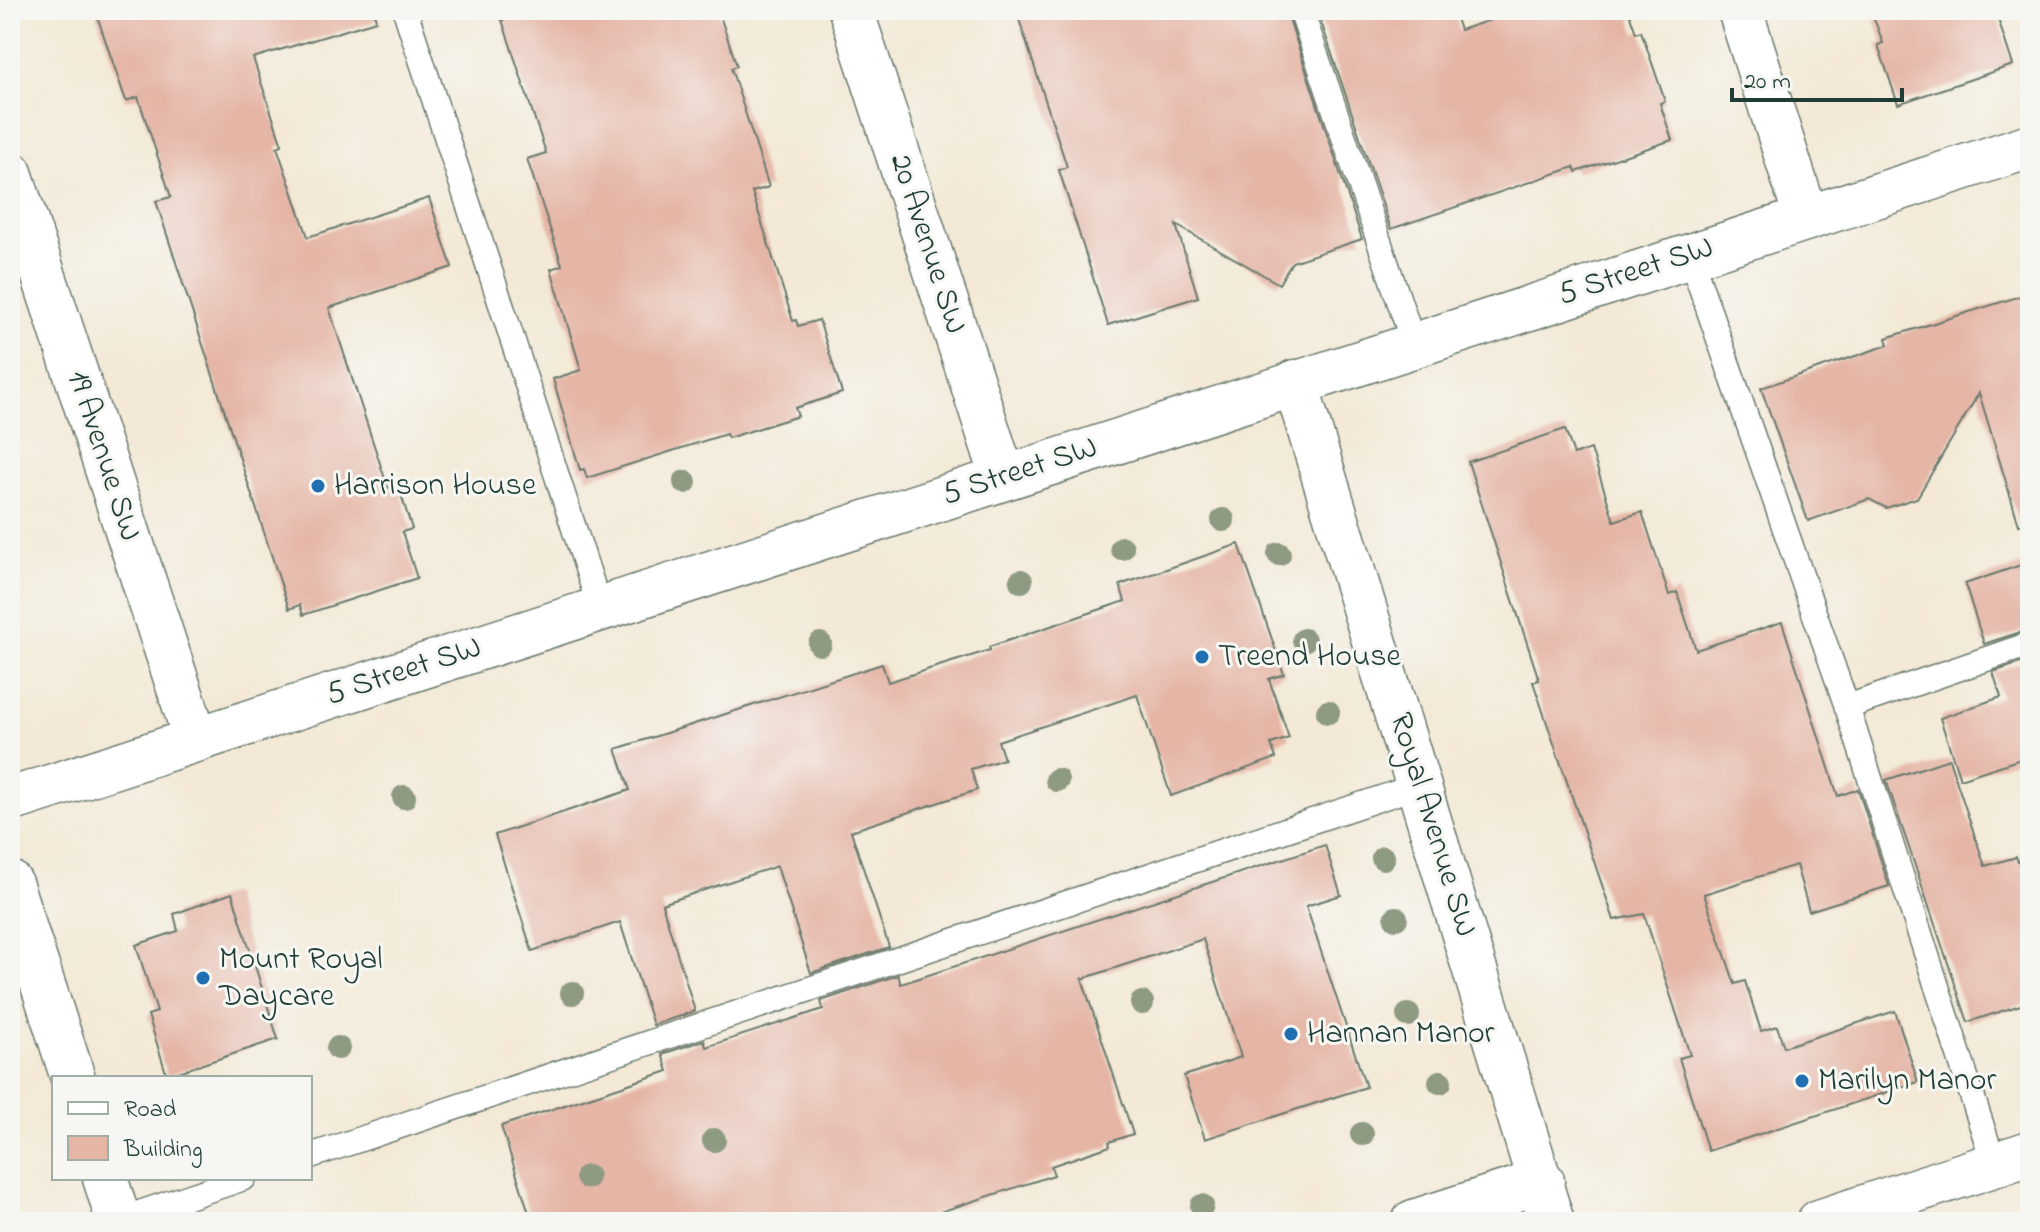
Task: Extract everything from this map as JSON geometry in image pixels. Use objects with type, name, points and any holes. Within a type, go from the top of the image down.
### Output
[{"type":"street","name":"20 Avenue SW","points":[[851,10],[1003,477]]},
{"type":"street","points":[[1740,10],[1806,217]]},
{"type":"street","name":"5 Street SW","points":[[10,800],[2030,146]]},
{"type":"street","name":"19 Avenue SW","points":[[10,173],[196,740]]},
{"type":"street","name":"Royal Avenue SW","points":[[1295,382],[1542,1181],[1552,1222]]},
{"type":"street","points":[[10,883],[72,1076]]},
{"type":"street","points":[[1819,1222],[2012,1158]]},
{"type":"street","points":[[106,1180],[117,1221]]},
{"type":"street","points":[[1414,1222],[1542,1181]]},
{"type":"lane","points":[[405,10],[600,608]]},
{"type":"lane","points":[[1301,10],[1414,345]]},
{"type":"lane","points":[[1690,256],[1847,707],[2012,1158]]},
{"type":"lane","points":[[1847,707],[2030,644]]},
{"type":"lane","points":[[312,1155],[1420,785]]},
{"type":"lane","points":[[117,1221],[238,1180]]},
{"type":"building","points":[[95,10],[374,10],[376,21],[253,58],[282,145],[277,147],[308,237],[429,198],[452,267],[329,308],[388,488],[398,485],[412,529],[402,532],[417,578],[303,615],[300,605],[289,609],[156,201],[171,197],[138,97],[126,101]]},
{"type":"building","points":[[533,10],[718,10],[737,66],[731,68],[769,187],[752,192],[793,321],[796,320],[798,326],[819,320],[842,393],[795,408],[798,416],[728,438],[726,434],[587,478],[584,469],[580,470],[553,379],[581,370],[551,269],[562,265],[527,159],[546,153],[502,20]]},
{"type":"building","points":[[1016,10],[1286,10],[1362,239],[1292,262],[1279,284],[1176,225],[1198,297],[1108,325],[1059,170],[1067,167]]},
{"type":"building","points":[[1317,10],[1453,10],[1460,30],[1521,10],[1628,10],[1636,33],[1641,31],[1665,101],[1660,103],[1672,140],[1576,172],[1574,167],[1391,229]]},
{"type":"building","points":[[1871,10],[1995,10],[2013,65],[1898,104],[1878,45],[1883,43]]},
{"type":"building","points":[[2030,293],[2030,524],[2019,525],[1979,393],[1917,498],[1886,508],[1869,499],[1808,521],[1761,388],[1888,345],[1886,338]]},
{"type":"building","points":[[1565,429],[1574,455],[1591,449],[1614,521],[1642,512],[1669,595],[1677,592],[1696,650],[1782,622],[1838,796],[1858,789],[1889,886],[1809,911],[1796,865],[1704,894],[1735,984],[1745,981],[1761,1031],[1777,1026],[1784,1047],[1895,1011],[1918,1082],[1708,1151],[1679,1058],[1690,1055],[1644,914],[1614,920],[1533,682],[1539,680],[1468,462]]},
{"type":"building","points":[[1239,544],[1284,674],[1269,679],[1289,738],[1271,744],[1276,758],[1171,796],[1137,695],[998,741],[1004,759],[971,769],[977,790],[851,831],[889,947],[811,973],[777,866],[662,904],[695,1011],[653,1025],[620,922],[532,951],[495,835],[630,790],[616,749],[882,664],[888,682],[990,650],[989,647],[1125,601],[1120,585]]},
{"type":"building","points":[[2030,562],[2030,629],[1984,644],[1965,584]]},
{"type":"building","points":[[2030,660],[2030,756],[1960,779],[1940,718],[2001,697],[1993,672]]},
{"type":"building","points":[[1949,759],[1985,866],[2016,857],[2018,862],[2030,859],[2030,1002],[1968,1022],[1886,780]]},
{"type":"building","points":[[1325,845],[1341,895],[1306,906],[1366,1087],[1205,1139],[1184,1076],[1241,1057],[1203,939],[1082,979],[1133,1134],[1109,1142],[1110,1146],[1051,1166],[1054,1175],[909,1222],[532,1222],[501,1126],[668,1071],[662,1054],[704,1040],[706,1047],[823,1009],[821,1001],[898,975],[901,984]]},
{"type":"building","name":"Mount Royal Daycare","points":[[232,893],[278,1039],[167,1076],[148,1015],[157,1012],[136,945],[178,931],[174,914]]},
{"type":"place","name":"Harrison House","points":[[318,486]]},
{"type":"place","name":"Treend House","points":[[1202,657]]},
{"type":"place","name":"Mount Royal Daycare","points":[[203,978]]},
{"type":"place","name":"Hannan Manor","points":[[1291,1034]]},
{"type":"place","name":"Marilyn Manor","points":[[1802,1081]]}]
